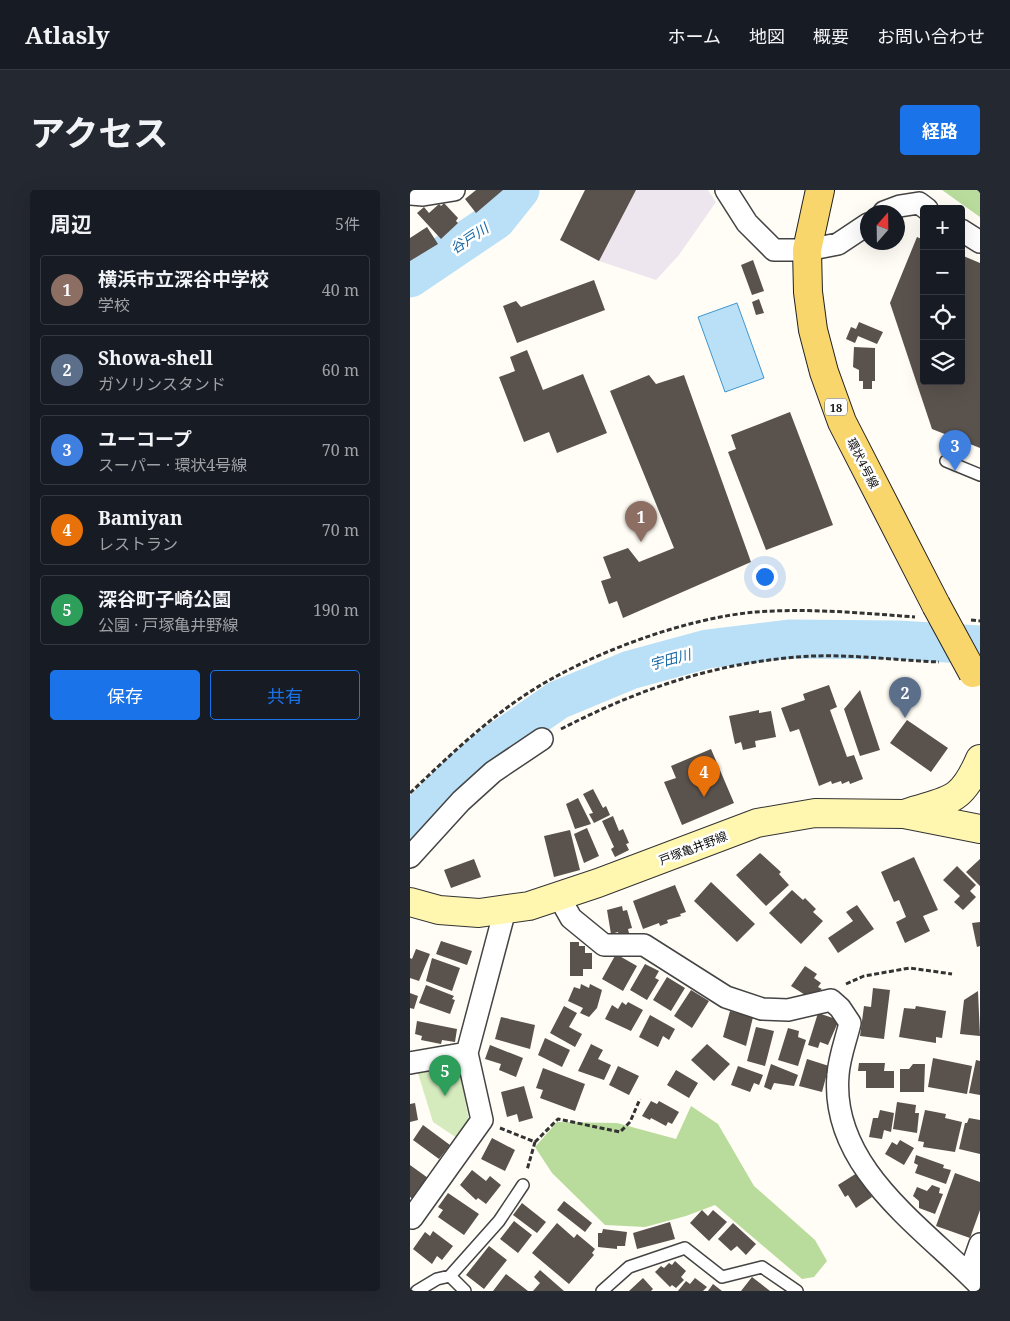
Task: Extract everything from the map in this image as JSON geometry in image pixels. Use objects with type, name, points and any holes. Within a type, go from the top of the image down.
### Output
[{"type":"main road","name":"環状4号線","points":[[820,190],[807,250],[808,292],[813,330],[839,413],[927,611],[976,681]]},
{"type":"main road","points":[[904,814],[955,798],[970,781],[980,759]]},
{"type":"main road","name":"戸塚亀井野線","points":[[410,902],[439,910],[469,912],[505,910],[528,906],[624,874],[757,823],[815,813],[904,814],[980,829]]},
{"type":"street","points":[[410,194],[423,195],[454,190]]},
{"type":"street","points":[[726,190],[747,223],[774,250],[807,250],[838,244],[860,229]]},
{"type":"street","points":[[904,205],[919,201]]},
{"type":"street","points":[[965,233],[980,242]]},
{"type":"street","points":[[410,856],[460,801],[493,772],[542,739]]},
{"type":"street","points":[[558,895],[571,918],[604,945],[644,945],[726,997],[762,1009],[788,1010],[831,1000],[840,1008],[850,1023],[838,1075],[840,1115],[856,1156],[895,1206],[975,1281]]},
{"type":"street","points":[[410,1217],[412,1218],[482,1120],[467,1053],[505,910]]},
{"type":"street","points":[[410,1063],[467,1053]]},
{"type":"street","points":[[975,1281],[980,1244]]},
{"type":"lane","points":[[946,462],[980,475]]},
{"type":"lane","points":[[417,1291],[437,1279],[450,1276],[498,1222],[522,1185]]},
{"type":"lane","points":[[602,1291],[629,1267],[685,1248],[722,1277],[762,1267],[797,1291]]},
{"type":"lane","points":[[450,1276],[466,1291]]},
{"type":"path","points":[[410,793],[488,722],[526,695],[598,657],[653,635],[694,623],[754,612],[821,610],[927,611]]},
{"type":"path","points":[[962,620],[980,621]]},
{"type":"path","points":[[542,739],[628,696],[721,669],[788,657],[947,663]]},
{"type":"path","points":[[814,1005],[843,986],[864,976],[910,968],[952,974]]},
{"type":"path","points":[[522,1185],[535,1142],[558,1119],[620,1132],[630,1122],[640,1099]]},
{"type":"path","points":[[482,1120],[535,1142]]},
{"type":"shaded area","points":[[585,190],[708,190],[716,202],[679,255],[656,280],[599,261],[560,240]]},
{"type":"green space","points":[[942,190],[980,190],[980,217]]},
{"type":"green space","points":[[458,1062],[469,1121],[457,1138],[433,1122],[417,1070]]},
{"type":"green space","points":[[691,1106],[718,1124],[754,1186],[815,1240],[827,1261],[814,1277],[802,1279],[715,1205],[686,1216],[645,1227],[605,1225],[552,1173],[535,1147],[557,1122],[617,1123],[676,1139]]},
{"type":"water","points":[[737,303],[764,378],[725,392],[698,317]]},
{"type":"building","points":[[476,190],[503,190],[476,213],[465,199]]},
{"type":"building","points":[[585,190],[636,190],[599,261],[560,240]]},
{"type":"building","points":[[444,203],[458,218],[456,221],[458,223],[441,239],[417,213],[424,207],[429,213],[439,204],[441,206]]},
{"type":"building","points":[[427,227],[438,244],[410,261],[410,238]]},
{"type":"building","points":[[917,237],[920,238],[920,385],[965,385],[965,257],[980,263],[980,448],[932,429],[890,303]]},
{"type":"building","points":[[753,260],[764,291],[752,295],[741,265]]},
{"type":"building","points":[[594,280],[605,310],[517,343],[503,306],[516,301],[521,307]]},
{"type":"building","points":[[759,299],[764,313],[756,315],[752,302]]},
{"type":"building","points":[[859,322],[883,332],[877,344],[858,336],[855,343],[846,339],[851,327],[856,329]]},
{"type":"building","points":[[854,347],[875,348],[875,381],[872,381],[872,389],[863,389],[863,381],[859,381],[859,370],[853,367]]},
{"type":"building","points":[[527,350],[543,390],[583,374],[607,433],[557,453],[549,432],[524,442],[499,377],[515,371],[510,357]]},
{"type":"building","points":[[649,375],[656,384],[684,375],[751,562],[623,618],[617,601],[609,604],[601,581],[611,578],[603,557],[628,548],[639,562],[674,548],[610,391]]},
{"type":"building","points":[[790,412],[833,525],[766,550],[728,452],[736,449],[731,435]]},
{"type":"building","points":[[829,685],[837,707],[830,710],[847,757],[854,755],[863,779],[850,784],[849,781],[842,784],[841,781],[832,784],[831,781],[819,786],[799,729],[790,732],[781,708],[805,700],[803,694]]},
{"type":"building","points":[[860,690],[880,750],[860,756],[844,709]]},
{"type":"building","points":[[759,710],[759,713],[771,711],[776,737],[755,741],[756,747],[743,750],[741,742],[735,744],[729,716]]},
{"type":"building","points":[[907,720],[948,748],[931,772],[890,743]]},
{"type":"building","points":[[711,749],[734,803],[682,825],[664,782],[676,778],[671,766]]},
{"type":"building","points":[[593,789],[603,808],[606,806],[610,815],[594,823],[589,814],[593,813],[583,794]]},
{"type":"building","points":[[578,798],[591,824],[575,829],[566,804]]},
{"type":"building","points":[[613,816],[619,831],[623,829],[629,843],[626,844],[629,850],[615,857],[611,849],[614,847],[602,821]]},
{"type":"building","points":[[587,828],[599,856],[584,863],[574,834]]},
{"type":"building","points":[[570,830],[580,870],[554,877],[544,836]]},
{"type":"building","points":[[760,853],[781,872],[779,874],[789,885],[766,906],[736,875]]},
{"type":"building","points":[[914,857],[938,910],[923,916],[930,931],[905,943],[896,922],[906,917],[899,900],[894,902],[881,872]]},
{"type":"building","points":[[474,859],[481,877],[451,888],[444,870]]},
{"type":"building","points":[[980,859],[980,886],[966,872]]},
{"type":"building","points":[[957,866],[976,885],[970,891],[976,897],[963,910],[954,902],[960,896],[943,880]]},
{"type":"building","points":[[711,882],[755,924],[737,942],[694,901]]},
{"type":"building","points":[[675,885],[686,912],[680,914],[681,916],[667,920],[668,923],[660,926],[659,923],[643,929],[633,901]]},
{"type":"building","points":[[792,890],[803,900],[805,898],[816,909],[813,912],[823,921],[801,944],[769,913]]},
{"type":"building","points":[[857,905],[874,929],[838,953],[828,938],[853,921],[846,912]]},
{"type":"building","points":[[622,906],[623,911],[627,910],[632,928],[628,929],[629,933],[619,936],[618,932],[611,934],[607,910]]},
{"type":"building","points":[[980,922],[980,946],[977,947],[972,923]]},
{"type":"building","points":[[441,941],[472,951],[467,965],[436,954]]},
{"type":"building","points":[[570,942],[579,942],[579,946],[585,946],[585,953],[592,953],[592,969],[583,969],[583,976],[570,976]]},
{"type":"building","points":[[416,949],[430,954],[419,981],[410,978],[410,958],[412,959]]},
{"type":"building","points":[[616,954],[637,966],[623,991],[602,979]]},
{"type":"building","points":[[432,958],[460,968],[452,991],[426,981]]},
{"type":"building","points":[[645,964],[659,971],[655,978],[659,980],[647,1000],[630,990]]},
{"type":"building","points":[[805,966],[817,974],[814,978],[821,983],[818,987],[822,989],[810,998],[791,986]]},
{"type":"building","points":[[667,977],[685,988],[671,1011],[653,1000]]},
{"type":"building","points":[[581,984],[589,988],[590,984],[602,990],[597,1008],[589,1017],[580,1013],[583,1008],[568,1001],[574,987],[580,989]]},
{"type":"building","points":[[426,985],[454,996],[452,999],[455,1000],[450,1014],[419,1003]]},
{"type":"building","points":[[873,988],[890,990],[884,1039],[860,1036],[864,1006],[871,1007]]},
{"type":"building","points":[[691,990],[709,1001],[692,1028],[674,1016]]},
{"type":"building","points":[[978,991],[980,1036],[960,1034],[964,1000]]},
{"type":"building","points":[[410,993],[418,996],[414,1009],[410,1008]]},
{"type":"building","points":[[622,1002],[626,1005],[628,1002],[643,1010],[631,1031],[605,1019],[612,1005],[618,1009]]},
{"type":"building","points":[[564,1006],[577,1013],[569,1027],[582,1034],[575,1047],[550,1033]]},
{"type":"building","points":[[916,1006],[946,1011],[942,1038],[936,1037],[936,1043],[899,1037],[904,1008],[915,1009]]},
{"type":"building","points":[[730,1011],[753,1017],[746,1046],[723,1037]]},
{"type":"building","points":[[818,1013],[839,1020],[828,1045],[820,1042],[818,1048],[808,1045]]},
{"type":"building","points":[[650,1015],[675,1029],[669,1040],[663,1036],[658,1047],[639,1037]]},
{"type":"building","points":[[501,1017],[535,1025],[530,1049],[495,1039]]},
{"type":"building","points":[[417,1021],[457,1029],[455,1042],[442,1040],[441,1044],[421,1040],[422,1036],[415,1034]]},
{"type":"building","points":[[756,1027],[774,1031],[765,1066],[747,1061]]},
{"type":"building","points":[[788,1028],[799,1031],[798,1037],[806,1040],[798,1066],[778,1060]]},
{"type":"building","points":[[545,1038],[570,1050],[562,1067],[538,1055]]},
{"type":"building","points":[[591,1044],[603,1050],[598,1059],[611,1065],[604,1080],[578,1071]]},
{"type":"building","points":[[707,1044],[730,1064],[714,1081],[691,1060]]},
{"type":"building","points":[[490,1045],[523,1058],[516,1077],[499,1070],[501,1064],[485,1059]]},
{"type":"building","points":[[933,1058],[972,1066],[967,1094],[928,1087]]},
{"type":"building","points":[[807,1059],[829,1066],[822,1092],[799,1086]]},
{"type":"building","points":[[976,1060],[980,1061],[980,1095],[969,1093]]},
{"type":"building","points":[[859,1063],[885,1063],[884,1071],[894,1071],[894,1088],[866,1088],[866,1071],[858,1071]]},
{"type":"building","points":[[771,1064],[798,1075],[794,1086],[774,1083],[771,1090],[764,1087]]},
{"type":"building","points":[[913,1064],[925,1064],[924,1092],[900,1092],[900,1069],[909,1069]]},
{"type":"building","points":[[618,1066],[639,1076],[629,1095],[609,1085]]},
{"type":"building","points":[[738,1066],[763,1075],[759,1085],[754,1083],[750,1092],[731,1085]]},
{"type":"building","points":[[543,1068],[585,1084],[575,1111],[540,1098],[543,1090],[536,1088]]},
{"type":"building","points":[[676,1070],[698,1083],[689,1098],[667,1085]]},
{"type":"building","points":[[524,1086],[533,1118],[519,1122],[517,1114],[507,1117],[501,1092]]},
{"type":"building","points":[[651,1101],[657,1104],[659,1101],[679,1112],[672,1124],[668,1122],[666,1126],[651,1118],[650,1120],[642,1116]]},
{"type":"building","points":[[897,1102],[916,1105],[915,1113],[919,1113],[917,1133],[893,1129]]},
{"type":"building","points":[[415,1103],[418,1120],[410,1122],[410,1104]]},
{"type":"building","points":[[880,1110],[894,1113],[891,1132],[884,1130],[882,1139],[869,1137],[873,1118],[878,1118]]},
{"type":"building","points":[[925,1110],[946,1114],[945,1118],[962,1122],[955,1152],[923,1147],[924,1142],[918,1141]]},
{"type":"building","points":[[969,1118],[980,1120],[980,1154],[959,1149],[965,1123],[967,1123]]},
{"type":"building","points":[[423,1125],[450,1145],[439,1159],[413,1140]]},
{"type":"building","points":[[492,1138],[515,1150],[505,1171],[481,1159]]},
{"type":"building","points":[[900,1140],[914,1148],[904,1165],[885,1154],[892,1142],[897,1145]]},
{"type":"building","points":[[916,1155],[944,1165],[943,1168],[951,1170],[946,1184],[915,1173],[918,1165],[914,1163]]},
{"type":"building","points":[[410,1165],[428,1178],[413,1199],[410,1197]]},
{"type":"building","points":[[472,1170],[486,1181],[490,1176],[501,1185],[486,1204],[478,1198],[476,1200],[460,1185]]},
{"type":"building","points":[[857,1173],[872,1197],[856,1208],[848,1195],[845,1197],[838,1185]]},
{"type":"building","points":[[955,1173],[980,1182],[980,1210],[970,1238],[936,1226]]},
{"type":"building","points":[[932,1185],[940,1188],[939,1193],[943,1194],[935,1214],[919,1208],[919,1201],[913,1196],[917,1187],[927,1191]]},
{"type":"building","points":[[448,1193],[479,1214],[464,1235],[438,1217],[443,1210],[438,1207]]},
{"type":"building","points":[[564,1201],[592,1223],[585,1232],[557,1210]]},
{"type":"building","points":[[522,1203],[546,1222],[537,1233],[513,1215]]},
{"type":"building","points":[[702,1210],[708,1216],[713,1210],[727,1222],[709,1241],[690,1223]]},
{"type":"building","points":[[514,1221],[532,1235],[518,1253],[500,1239]]},
{"type":"building","points":[[670,1222],[675,1239],[637,1249],[633,1233]]},
{"type":"building","points":[[557,1223],[574,1238],[577,1234],[595,1249],[592,1253],[594,1255],[569,1284],[532,1253]]},
{"type":"building","points":[[733,1223],[756,1244],[746,1255],[737,1246],[731,1251],[718,1239]]},
{"type":"building","points":[[603,1229],[627,1232],[625,1246],[617,1246],[617,1249],[598,1247],[598,1233],[602,1233]]},
{"type":"building","points":[[433,1231],[453,1246],[442,1260],[437,1256],[432,1264],[413,1249],[425,1232],[430,1236]]},
{"type":"building","points":[[489,1246],[507,1260],[484,1289],[466,1275]]},
{"type":"building","points":[[675,1261],[686,1271],[681,1277],[684,1280],[676,1288],[672,1285],[670,1287],[655,1272],[661,1266],[664,1268],[669,1263],[672,1265]]},
{"type":"building","points":[[540,1270],[564,1291],[533,1291],[540,1283],[534,1277]]},
{"type":"building","points":[[506,1274],[528,1291],[493,1291]]},
{"type":"building","points":[[752,1277],[770,1291],[741,1291]]},
{"type":"building","points":[[643,1278],[653,1289],[651,1291],[629,1291]]},
{"type":"building","points":[[695,1278],[707,1287],[703,1291],[678,1291],[686,1281],[690,1284]]},
{"type":"building","points":[[713,1284],[722,1291],[708,1291]]},
{"type":"waterway","name":"谷戸川","points":[[410,278],[496,220],[520,190]]},
{"type":"waterway","name":"宇田川","points":[[410,823],[463,770],[496,743],[558,700],[630,670],[707,649],[789,639],[898,640],[980,645]]},
{"type":"place","name":"ユーコープ","points":[[955,471]]},
{"type":"place","name":"横浜市立深谷中学校","points":[[641,542]]},
{"type":"place","name":"Showa-shell","points":[[905,718]]},
{"type":"place","name":"Bamiyan","points":[[704,797]]},
{"type":"place","name":"深谷町子崎公園","points":[[445,1096]]}]
